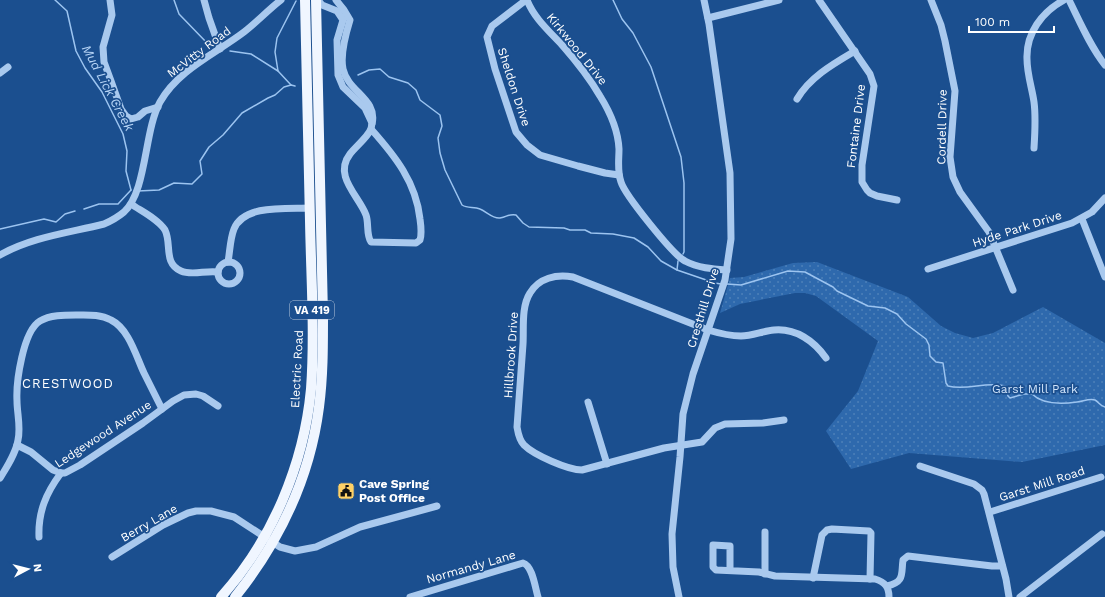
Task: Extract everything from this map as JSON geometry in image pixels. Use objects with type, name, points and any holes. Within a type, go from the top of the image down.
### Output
[{"type":"main road","name":"Electric Road","points":[[235,597],[261,562],[276,514],[294,469],[308,409],[312,366],[305,0]]},
{"type":"main road","name":"Electric Road","points":[[221,597],[268,540],[289,510],[305,470],[316,426],[321,387],[323,323],[317,0]]},
{"type":"street","points":[[110,0],[112,15],[103,47],[103,55],[106,71],[112,81],[121,108],[126,116],[131,119],[138,117],[145,110],[158,107]]},
{"type":"street","points":[[204,0],[220,49]]},
{"type":"street","name":"McVitty Road","points":[[0,255],[36,240],[104,224],[120,215],[131,204],[136,191],[151,129],[158,107],[165,95],[191,68],[247,30],[281,0]]},
{"type":"street","points":[[317,0],[322,5],[337,11],[343,20],[337,40],[338,75],[343,86],[365,108],[372,124],[371,128],[397,161],[408,177],[414,190],[418,204],[421,230],[420,240],[416,243],[371,242],[368,237],[368,222],[366,214],[348,186],[345,173],[347,158],[368,134],[371,128],[374,116],[364,98],[347,80],[343,70],[342,63],[350,20],[336,0]]},
{"type":"street","name":"Kirkwood Drive","points":[[526,0],[540,21],[589,78],[610,113],[617,133],[620,182],[628,196],[669,247],[679,257],[691,264],[727,270]]},
{"type":"street","name":"Sheldon Drive","points":[[526,0],[492,26],[487,37],[494,69],[516,132],[527,145],[540,155],[585,168],[619,175]]},
{"type":"street","name":"Cresthill Drive","points":[[678,597],[673,567],[672,542],[683,414],[686,399],[727,270],[731,239],[730,172],[708,18],[704,0]]},
{"type":"street","points":[[708,18],[779,0]]},
{"type":"street","name":"Fontaine Drive","points":[[819,0],[870,74],[874,86],[862,165],[863,186],[870,193],[897,200]]},
{"type":"street","name":"Cordell Drive","points":[[931,0],[944,36],[955,91],[950,157],[953,177],[960,192],[989,232],[1013,290]]},
{"type":"street","points":[[1034,148],[1035,117],[1027,60],[1028,46],[1037,24],[1050,10],[1064,0]]},
{"type":"street","points":[[1069,0],[1092,45],[1105,65]]},
{"type":"street","points":[[797,99],[812,80],[854,51]]},
{"type":"street","points":[[0,73],[8,67]]},
{"type":"street","name":"Hyde Park Drive","points":[[928,269],[1082,219],[1098,207],[1105,198]]},
{"type":"street","points":[[131,204],[161,225],[165,230],[168,239],[169,257],[177,269],[186,272],[218,272]]},
{"type":"street","points":[[228,262],[233,231],[237,222],[247,214],[260,210],[310,208]]},
{"type":"street","points":[[1082,219],[1105,277]]},
{"type":"street","points":[[228,262],[236,264],[239,268],[240,274],[237,281],[230,284],[223,283],[220,280],[218,272],[221,266],[228,262]]},
{"type":"street","name":"Hillbrook Drive","points":[[784,420],[763,424],[725,424],[715,428],[702,442],[664,448],[582,470],[569,469],[546,458],[524,445],[518,434],[517,427],[524,317],[528,296],[534,287],[544,280],[552,277],[573,277],[721,334],[742,336],[774,330],[792,332],[815,344],[826,358]]},
{"type":"street","points":[[0,478],[17,446],[19,432],[16,394],[21,363],[31,329],[46,318],[93,314],[107,318],[117,324],[127,336],[162,409]]},
{"type":"street","name":"Ledgewood Avenue","points":[[39,537],[40,521],[44,502],[51,486],[61,473],[74,469],[184,395],[190,394],[203,396],[218,406]]},
{"type":"street","points":[[588,402],[607,464]]},
{"type":"street","points":[[17,446],[31,452],[53,470],[61,473]]},
{"type":"street","name":"Garst Mill Road","points":[[920,466],[978,486],[984,494],[990,512],[1009,597]]},
{"type":"street","name":"Garst Mill Road","points":[[990,512],[1101,477]]},
{"type":"street","name":"Berry Lane","points":[[112,557],[164,525],[188,513],[196,511],[211,511],[229,516],[242,522],[268,540],[287,550],[295,551],[308,550],[360,527],[438,506]]},
{"type":"street","points":[[813,578],[822,535],[828,530],[832,529],[869,531],[871,533],[870,579]]},
{"type":"street","points":[[765,532],[765,574]]},
{"type":"street","points":[[1020,597],[1102,534]]},
{"type":"street","points":[[887,586],[896,583],[900,578],[903,572],[903,560],[908,556],[1002,566]]},
{"type":"street","name":"Normandy Lane","points":[[410,597],[523,563],[530,569],[538,597]]},
{"type":"street","points":[[730,570],[754,571],[775,576],[870,579],[880,581],[887,586],[889,597]]},
{"type":"green space","name":"Garst Mill Park","points":[[817,262],[908,297],[941,326],[955,333],[973,338],[993,333],[1043,307],[1105,343],[1105,445],[1022,462],[909,453],[851,469],[826,431],[858,391],[878,341],[816,296],[805,293],[795,293],[740,304],[720,313],[730,278],[744,277],[793,263]]},
{"type":"waterway","name":"Mud Lick Creek","points":[[55,0],[67,11],[76,51],[85,68],[102,92],[123,134],[127,151],[126,171],[131,190]]},
{"type":"waterway","points":[[174,0],[179,14],[208,44]]},
{"type":"waterway","points":[[613,0],[622,19],[633,33],[651,67],[681,157],[684,183],[683,254]]},
{"type":"waterway","points":[[278,71],[275,52],[277,38],[296,1]]},
{"type":"waterway","points":[[230,51],[251,54],[278,71],[291,85]]},
{"type":"waterway","name":"Mud Lick Creek","points":[[358,75],[369,70],[380,69],[389,77],[408,83],[416,90],[420,100],[440,115],[442,126],[438,138],[440,153],[445,170],[462,205],[466,207],[478,208],[497,218],[516,215],[529,227],[585,230],[591,233],[613,234],[634,238],[648,247],[661,261],[677,270],[721,284]]},
{"type":"waterway","name":"Mud Lick Creek","points":[[138,191],[159,190],[174,183],[192,184],[202,174],[200,161],[209,147],[223,135],[242,113],[275,95],[284,87],[291,85],[295,86]]},
{"type":"waterway","points":[[84,209],[99,204],[118,204],[131,190]]},
{"type":"waterway","points":[[0,229],[44,219],[56,222],[65,214],[75,211]]},
{"type":"waterway","points":[[677,270],[678,261]]},
{"type":"waterway","name":"Mud Lick Creek","points":[[727,284],[741,285],[788,271],[805,272],[833,287],[837,291],[868,306],[885,308],[897,314],[906,324],[926,339],[929,345],[930,356],[936,362],[943,363],[946,383],[948,386],[962,387],[998,385],[1005,386],[1010,398],[1024,394],[1032,394],[1047,402],[1071,403],[1095,400],[1105,407]]},
{"type":"place","name":"Cave Spring Post Office","points":[[346,491]]},
{"type":"district","name":"CRESTWOOD","points":[[68,383]]}]
